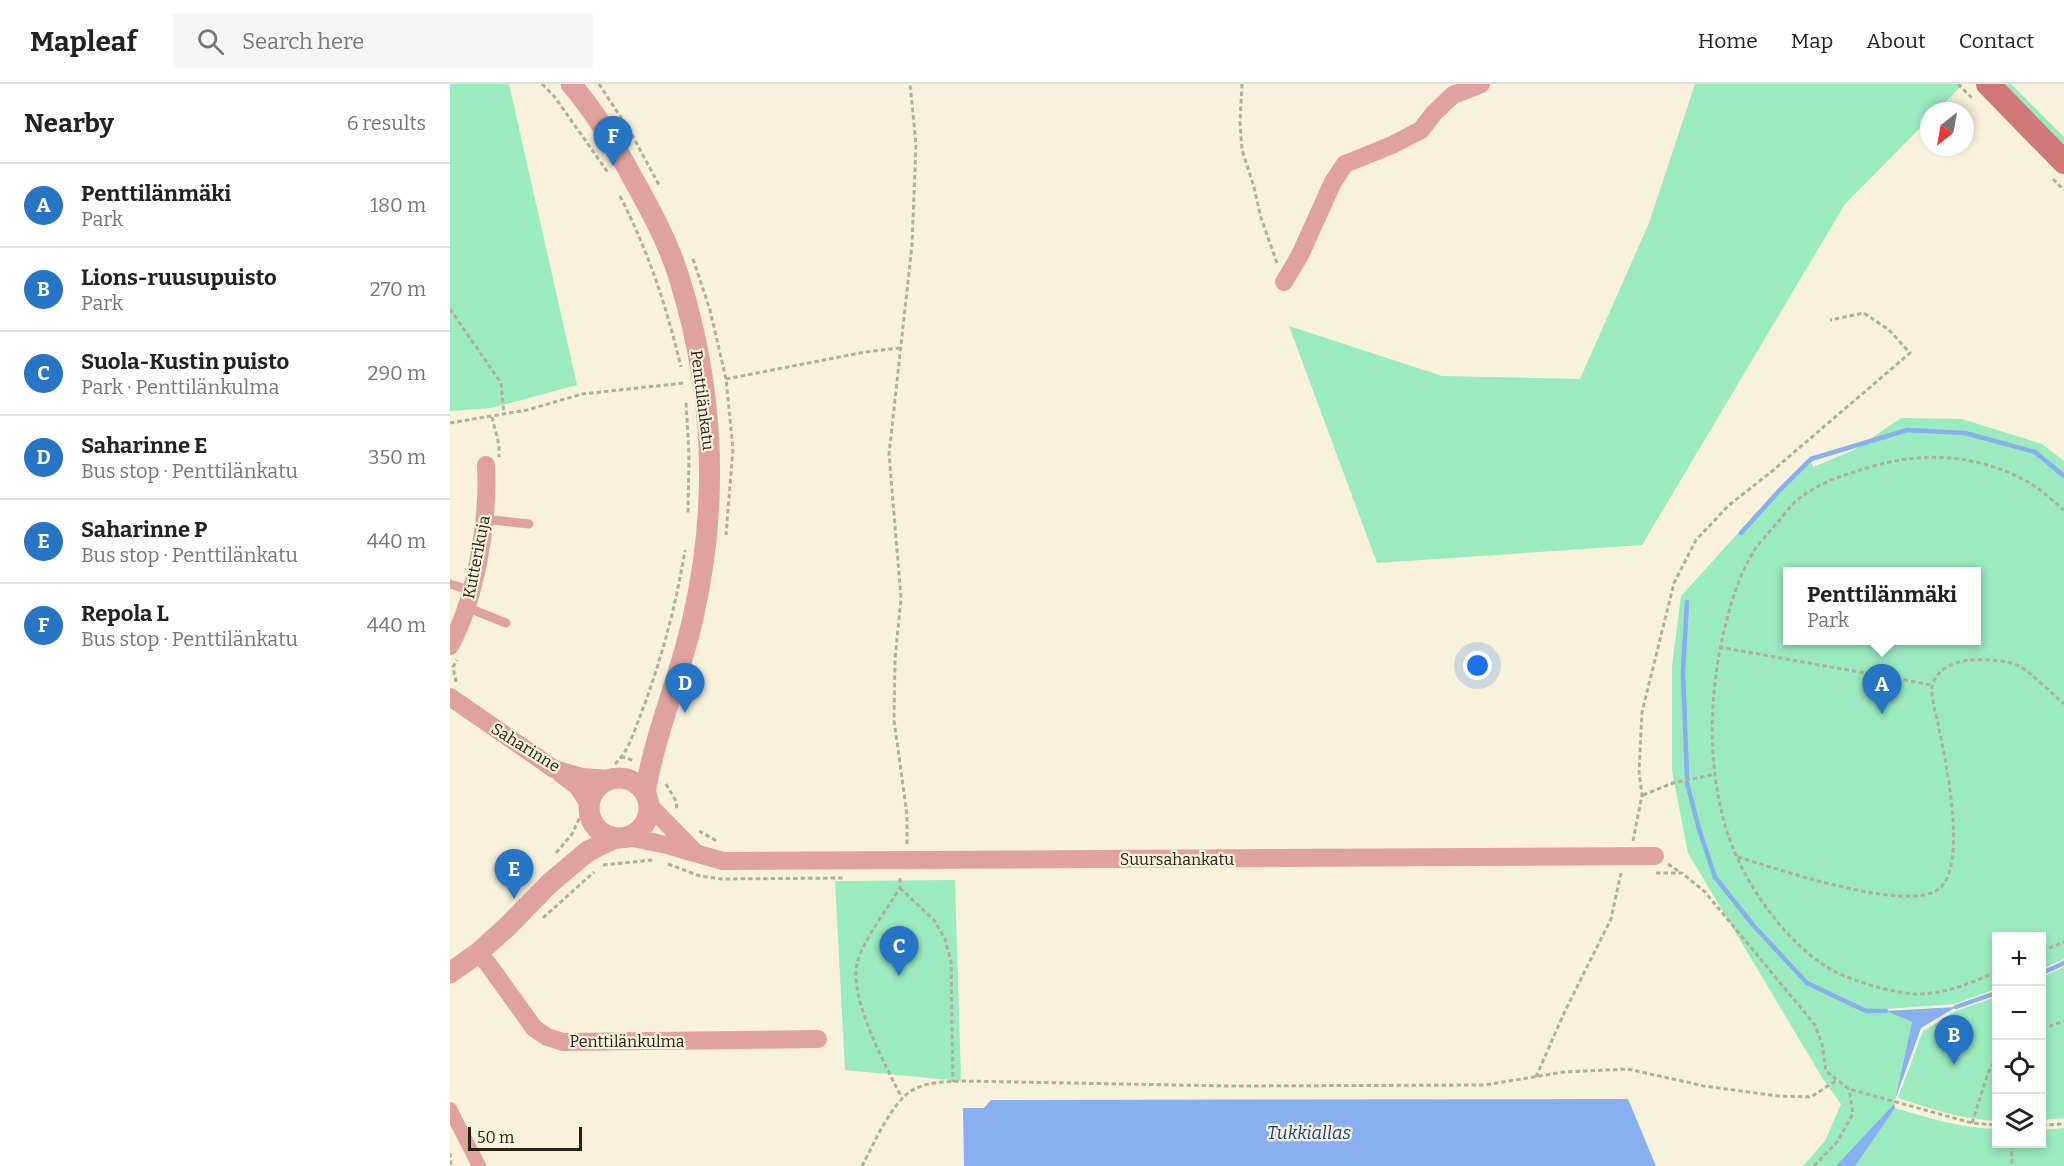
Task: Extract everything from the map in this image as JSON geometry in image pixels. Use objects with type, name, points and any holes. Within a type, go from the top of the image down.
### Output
[{"type":"main road","points":[[1988,84],[2064,162]]},
{"type":"street","name":"Penttilänkatu","points":[[571,84],[615,146],[653,216],[679,276],[693,328],[693,382],[710,450],[710,492],[706,541],[693,618],[680,669],[657,740],[647,799]]},
{"type":"street","points":[[1284,282],[1300,255],[1333,182],[1345,164],[1392,145],[1421,130],[1434,113],[1454,95],[1481,84]]},
{"type":"street","name":"Kutterikuja","points":[[454,652],[469,599],[492,465]]},
{"type":"street","name":"Saharinne","points":[[454,692],[554,769],[582,777],[614,775]]},
{"type":"street","points":[[450,973],[478,953],[508,926],[550,882],[580,842],[586,811],[594,791],[657,740]]},
{"type":"street","points":[[554,769],[576,786],[586,811],[597,829],[608,836],[622,837]]},
{"type":"street","points":[[550,882],[588,851],[640,830],[644,825],[649,812],[647,799],[636,783],[614,775]]},
{"type":"street","name":"Suursahankatu","points":[[647,799],[674,833],[699,855]]},
{"type":"street","name":"Suursahankatu","points":[[622,837],[667,845],[723,861],[1626,868],[1653,865]]},
{"type":"street","name":"Penttilänkulma","points":[[478,953],[488,963],[534,1028],[547,1037],[563,1042],[818,1039]]},
{"type":"street","points":[[450,1109],[479,1166]]},
{"type":"lane","points":[[484,519],[529,524]]},
{"type":"lane","points":[[450,584],[506,623]]},
{"type":"path","points":[[542,84],[572,120],[612,179]]},
{"type":"path","points":[[906,846],[907,815],[894,720],[895,659],[901,598],[889,454],[912,244],[916,144],[910,84]]},
{"type":"path","points":[[1242,84],[1240,122],[1242,150],[1261,218],[1284,282]]},
{"type":"path","points":[[616,188],[654,271],[693,382]]},
{"type":"path","points":[[450,309],[501,383],[504,415]]},
{"type":"path","points":[[1536,1077],[1565,1011],[1611,920],[1632,844],[1642,795],[1639,772],[1642,712],[1674,583],[1696,540],[1728,506],[1910,353],[1889,330],[1864,313],[1830,320]]},
{"type":"path","points":[[450,423],[527,410],[582,394],[770,371],[865,352],[899,348]]},
{"type":"path","points":[[685,395],[689,454],[688,519]]},
{"type":"path","points":[[492,417],[498,445],[492,465]]},
{"type":"path","points":[[1992,974],[1959,988],[1916,994],[1869,985],[1826,967],[1786,933],[1759,897],[1736,857],[1724,823],[1718,795],[1712,735],[1719,647],[1734,594],[1755,550],[1795,501],[1827,480],[1896,459],[1938,457],[1986,463],[2033,485],[2064,510]]},
{"type":"path","points":[[614,775],[617,763],[632,739],[661,661],[686,541]]},
{"type":"path","points":[[1719,647],[1932,685]]},
{"type":"path","points":[[454,652],[454,692]]},
{"type":"path","points":[[1736,857],[1800,878],[1889,894],[1917,897],[1940,889],[1949,875],[1954,825],[1949,780],[1933,701],[1932,685],[1940,671],[1959,662],[1982,659],[2019,666],[2064,704]]},
{"type":"path","points":[[1642,795],[1673,783],[1716,774]]},
{"type":"path","points":[[549,861],[572,834],[586,811]]},
{"type":"path","points":[[540,920],[566,899],[600,865],[657,860]]},
{"type":"path","points":[[668,864],[700,876],[722,879],[853,878]]},
{"type":"path","points":[[1653,865],[1682,873],[1705,892],[1815,1024],[1822,1044],[1826,1071],[1849,1089],[1972,1123],[1992,1125]]},
{"type":"path","points":[[900,878],[900,888],[857,962],[855,977],[868,1022],[902,1098]]},
{"type":"path","points":[[900,888],[934,920],[945,939],[951,961],[953,1082]]},
{"type":"path","points":[[2046,949],[2064,942]]},
{"type":"path","points":[[2046,1028],[2064,1021]]},
{"type":"path","points":[[1972,1123],[1992,1066]]},
{"type":"path","points":[[862,1166],[902,1098],[911,1090],[921,1086],[961,1081],[1360,1087],[1485,1085],[1564,1072],[1628,1069],[1704,1086],[1778,1096],[1811,1097],[1838,1080]]},
{"type":"path","points":[[1814,1166],[1837,1142],[1853,1114],[1849,1089]]},
{"type":"path","points":[[2046,1125],[2064,1124]]},
{"type":"path","points":[[2011,1148],[2012,1166]]},
{"type":"path","points":[[450,1153],[451,1166]]},
{"type":"green space","points":[[450,84],[509,84],[577,385],[491,408],[450,411]]},
{"type":"green space","points":[[1695,84],[1963,84],[1946,102],[1920,102],[1920,128],[1845,204],[1642,545],[1377,563],[1289,326],[1442,376],[1580,379],[1649,223]]},
{"type":"green space","points":[[1998,84],[2011,84],[2064,137],[2064,152]]},
{"type":"green space","points":[[1901,418],[1962,419],[2042,444],[2064,461],[2064,959],[2046,967],[2046,932],[1992,932],[1992,990],[1954,1004],[1886,1009],[1886,1011],[1912,1022],[1895,1108],[1957,1125],[1992,1129],[1992,1148],[2046,1148],[2046,1130],[2064,1128],[2064,1166],[1803,1166],[1825,1141],[1841,1104],[1823,1079],[1688,853],[1672,771],[1672,665],[1681,596],[1810,457],[1813,467],[1854,450]]},
{"type":"green space","points":[[955,880],[961,1081],[845,1070],[835,881]]},
{"type":"green space","points":[[2064,967],[2064,1118],[2046,1120],[2046,986],[2046,975]]},
{"type":"green space","points":[[1992,998],[1992,1121],[1946,1113],[1898,1098],[1923,1031],[1956,1011]]},
{"type":"water","points":[[1956,1007],[1921,1028],[1895,1100],[1912,1022],[1886,1011]]},
{"type":"water","name":"Tukkiallas","points":[[1628,1099],[1656,1166],[964,1166],[963,1108],[984,1108],[991,1100]]},
{"type":"water","points":[[1894,1104],[1895,1108],[1855,1166],[1836,1166]]},
{"type":"waterway","points":[[1741,533],[1811,459],[1907,430],[1965,433],[2035,452],[2064,476]]},
{"type":"waterway","points":[[1687,602],[1683,672],[1687,777]]},
{"type":"waterway","points":[[1687,783],[1715,877],[1753,925],[1807,983],[1866,1011],[1886,1011]]},
{"type":"waterway","points":[[2046,971],[2064,963]]},
{"type":"waterway","points":[[1956,1007],[1992,994]]},
{"type":"place","name":"Repola L","points":[[613,166]]},
{"type":"place","name":"Saharinne E","points":[[685,713]]},
{"type":"place","name":"Penttilänmäki","points":[[1882,714]]},
{"type":"place","name":"Saharinne P","points":[[514,899]]},
{"type":"place","name":"Suola-Kustin puisto","points":[[899,976]]},
{"type":"place","name":"Lions-ruusupuisto","points":[[1954,1065]]}]
